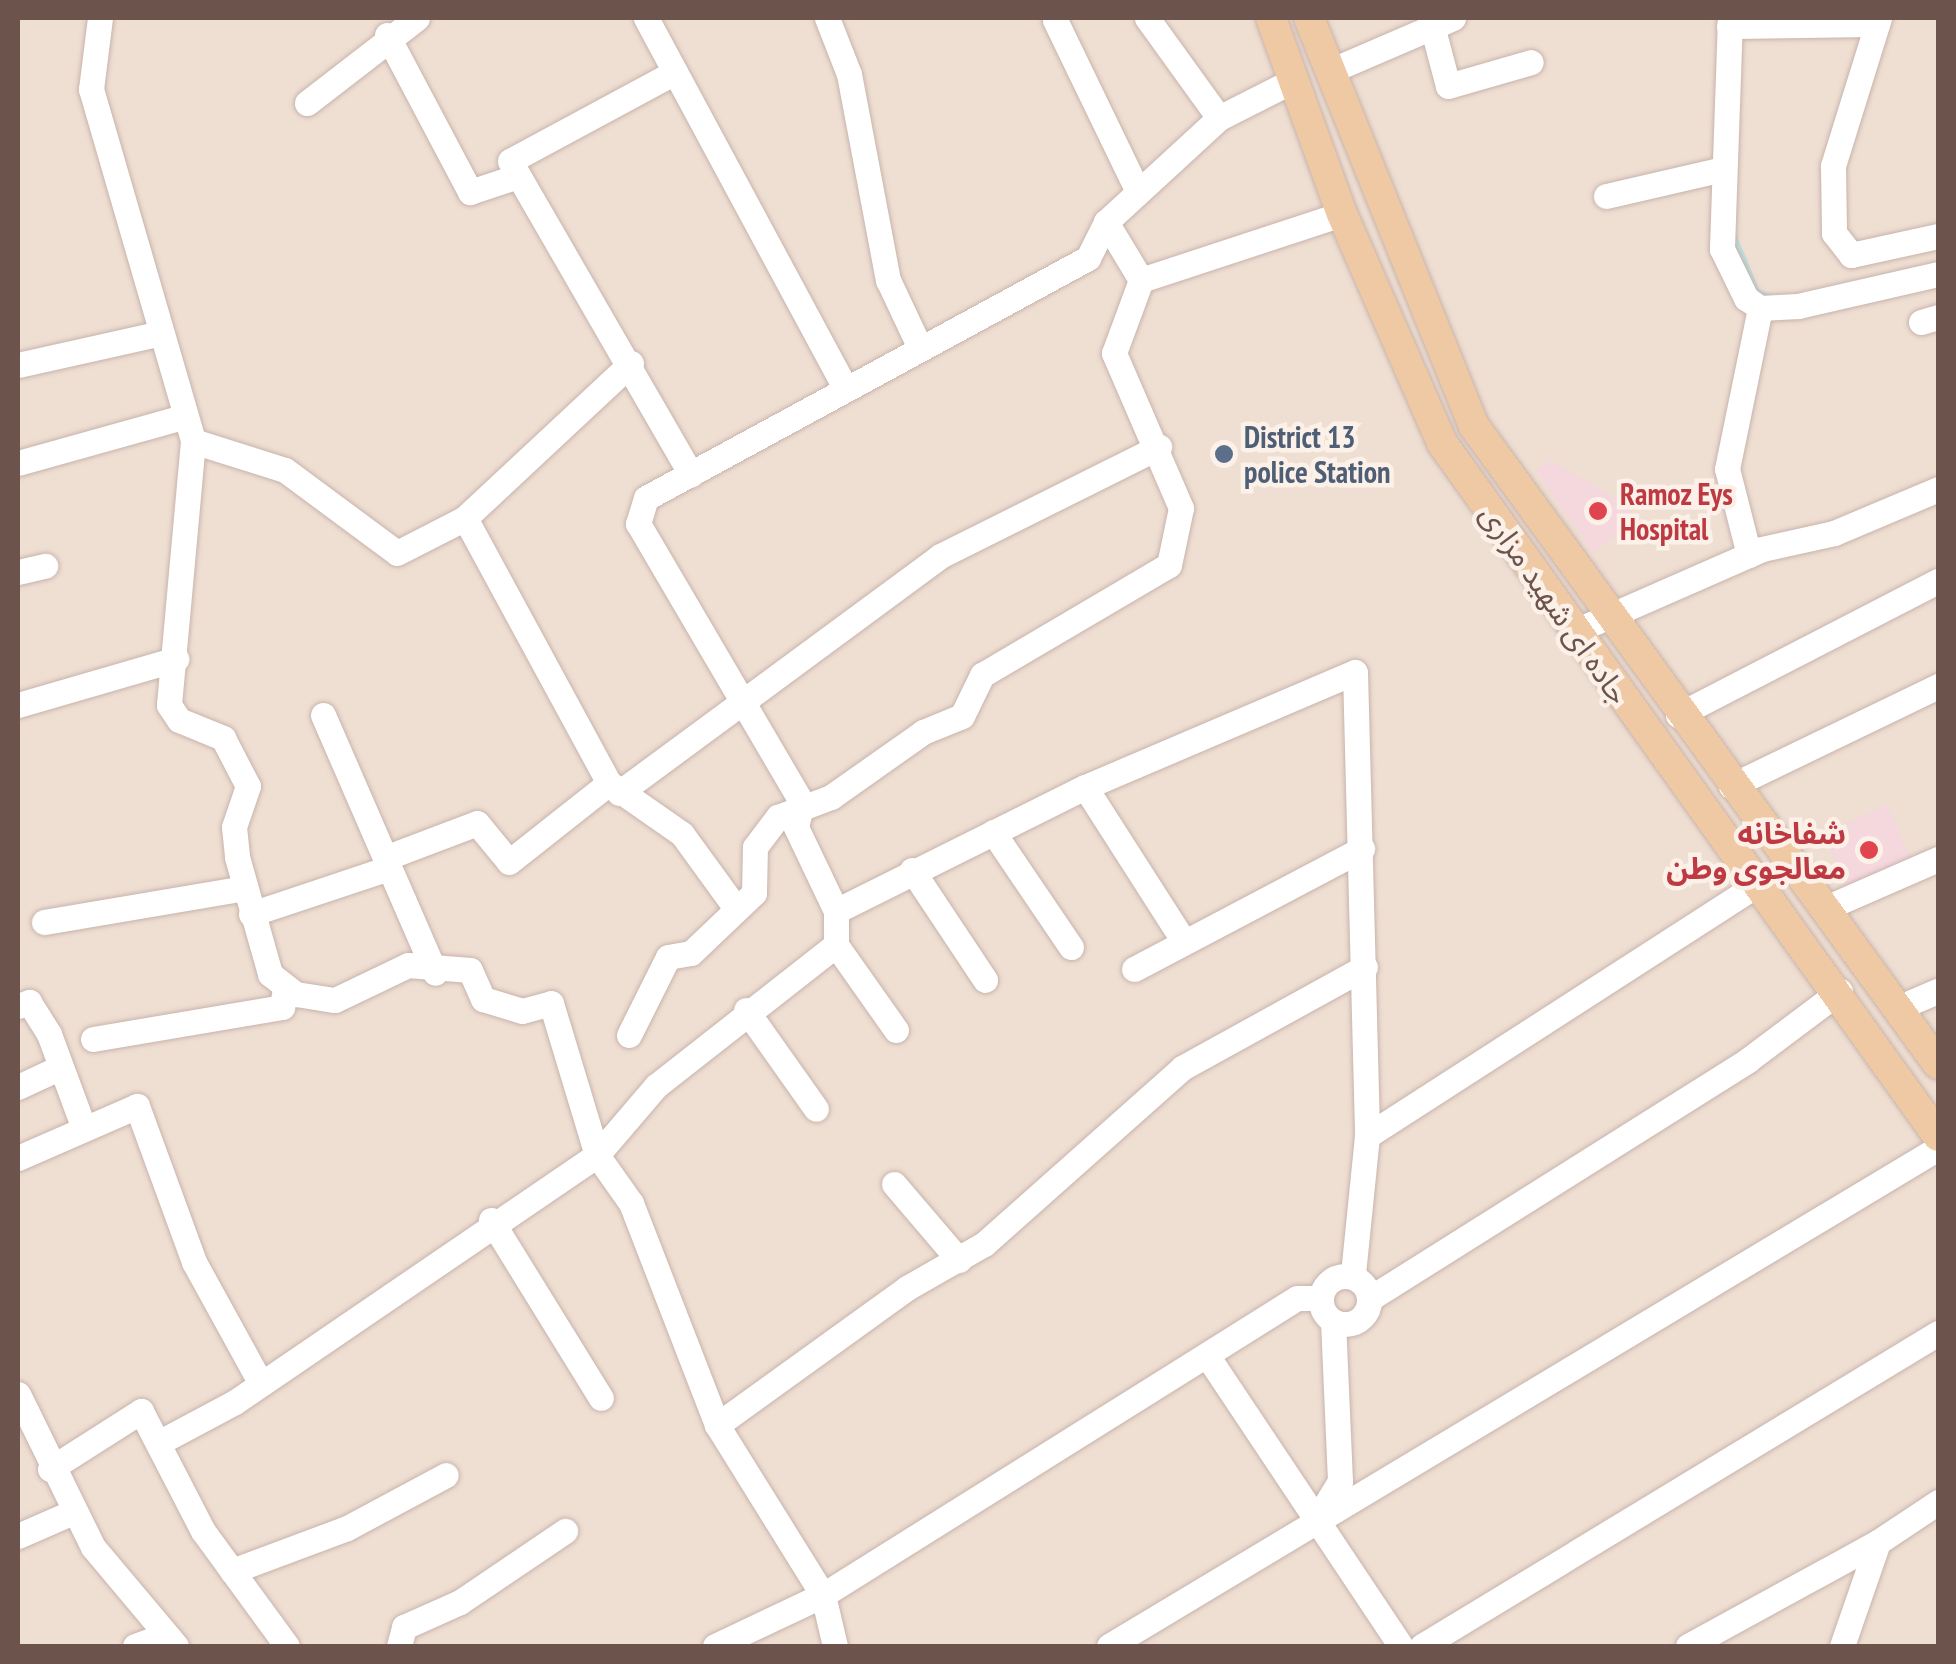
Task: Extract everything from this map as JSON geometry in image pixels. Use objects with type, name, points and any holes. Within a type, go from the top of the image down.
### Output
[{"type":"main road","name":"جاده ای شهید مزاری","points":[[1271,18],[1342,214],[1442,443],[1573,632],[1840,991],[1938,1136]]},
{"type":"main road","name":"جاده ای شهید مزاری","points":[[1309,18],[1474,426],[1606,616],[1902,1006],[1938,1064]]},
{"type":"street","points":[[94,1039],[282,1007],[285,989],[251,914],[245,888],[234,826],[248,786],[222,738],[179,720],[170,705],[188,429],[91,89],[100,18]]},
{"type":"street","points":[[307,103],[387,35],[416,18]]},
{"type":"street","points":[[646,18],[844,386]]},
{"type":"street","points":[[827,18],[853,92],[888,280],[919,346]]},
{"type":"street","points":[[1147,18],[1220,118]]},
{"type":"street","points":[[1054,20],[1137,190]]},
{"type":"street","points":[[1330,71],[1438,20],[1448,86],[1531,62]]},
{"type":"street","points":[[1760,308],[1734,282],[1722,248],[1719,170],[1730,22],[1878,21],[1833,166],[1834,233],[1852,255],[1938,236]]},
{"type":"street","points":[[387,35],[470,192],[518,176]]},
{"type":"street","points":[[675,72],[513,153],[518,176],[631,364],[691,474]]},
{"type":"street","points":[[896,1030],[836,945],[836,911],[796,827],[802,803],[638,524],[646,498],[844,386],[1088,258],[1106,222],[1220,118],[1294,80]]},
{"type":"street","points":[[1606,196],[1719,170]]},
{"type":"street","points":[[1141,280],[1342,214]]},
{"type":"street","points":[[1106,222],[1141,280]]},
{"type":"street","points":[[1760,308],[1938,274]]},
{"type":"street","points":[[629,1034],[668,957],[691,953],[754,893],[756,847],[802,803],[831,797],[924,732],[962,716],[982,675],[1170,565],[1181,508],[1159,448],[1114,352],[1141,280]]},
{"type":"street","points":[[1749,555],[1727,470],[1760,308]]},
{"type":"street","points":[[18,365],[161,332]]},
{"type":"street","points":[[631,364],[468,506],[465,518],[614,788],[682,834],[735,907]]},
{"type":"street","points":[[18,463],[188,429],[285,470],[397,553],[465,518]]},
{"type":"street","points":[[251,914],[387,863],[477,823],[509,862],[940,556],[1159,448]]},
{"type":"street","points":[[1573,632],[1749,555],[1938,490]]},
{"type":"street","points":[[18,572],[45,566]]},
{"type":"street","points":[[1678,715],[1938,581]]},
{"type":"street","points":[[18,705],[176,659]]},
{"type":"street","points":[[836,911],[1085,787],[1355,672],[1367,1136],[1354,1274],[1368,1299]]},
{"type":"street","points":[[1732,786],[1938,686]]},
{"type":"street","points":[[323,715],[435,974]]},
{"type":"street","points":[[1085,787],[1183,940]]},
{"type":"street","points":[[994,832],[1071,947]]},
{"type":"street","points":[[1134,969],[1362,849]]},
{"type":"street","points":[[1828,907],[1938,859]]},
{"type":"street","points":[[912,870],[985,980]]},
{"type":"street","points":[[1367,1136],[1758,884]]},
{"type":"street","points":[[44,922],[245,888]]},
{"type":"street","points":[[160,1442],[261,1384],[491,1220],[597,1154],[656,1086],[746,1010],[836,945]]},
{"type":"street","points":[[285,989],[336,1000],[408,965],[435,974],[470,970],[484,999],[522,1011],[551,1003],[597,1154],[631,1204],[717,1425],[823,1595],[835,1646]]},
{"type":"street","points":[[717,1425],[959,1260],[1182,1068],[1365,967]]},
{"type":"street","points":[[1333,1321],[1359,1319],[1368,1299],[1748,1060],[1840,991]]},
{"type":"street","points":[[1902,1006],[1938,991]]},
{"type":"street","points":[[18,1006],[28,1002],[61,1067],[82,1126]]},
{"type":"street","points":[[746,1010],[816,1109]]},
{"type":"street","points":[[18,1087],[61,1067]]},
{"type":"street","points":[[18,1158],[82,1126],[137,1106],[194,1262],[261,1384]]},
{"type":"street","points":[[1109,1646],[1938,1148]]},
{"type":"street","points":[[894,1184],[959,1260]]},
{"type":"street","points":[[491,1220],[601,1398]]},
{"type":"street","points":[[1320,1298],[1327,1283],[1354,1274]]},
{"type":"street","points":[[716,1646],[823,1595],[1297,1298],[1320,1298]]},
{"type":"street","points":[[1316,1521],[1340,1481],[1333,1321],[1320,1298]]},
{"type":"street","points":[[1422,1646],[1938,1333]]},
{"type":"street","points":[[1208,1357],[1401,1646]]},
{"type":"street","points":[[20,1408],[73,1512],[170,1641],[135,1646]]},
{"type":"street","points":[[50,1469],[141,1411],[232,1572],[288,1646]]},
{"type":"street","points":[[232,1572],[347,1528],[446,1475]]},
{"type":"street","points":[[1688,1646],[1878,1542],[1938,1502]]},
{"type":"street","points":[[18,1536],[73,1512]]},
{"type":"street","points":[[399,1646],[404,1627],[460,1602],[564,1531]]},
{"type":"street","points":[[1842,1646],[1878,1542]]},
{"type":"shaded area","points":[[18,18],[1938,18],[1938,1646],[18,1646]]},
{"type":"shaded area","name":"Ramoz Eys Hospital","points":[[1551,460],[1625,504],[1637,519],[1594,553],[1536,471]]},
{"type":"shaded area","name":"شفاخانه معالجوی وطن","points":[[1887,805],[1915,866],[1850,895],[1823,834]]},
{"type":"waterway","points":[[1732,232],[1757,292],[1773,298]]},
{"type":"place","name":"District 13 police Station","points":[[1224,454]]},
{"type":"place","name":"Ramoz Eys Hospital","points":[[1598,511]]},
{"type":"place","name":"شفاخانه معالجوی وطن","points":[[1869,850]]}]
